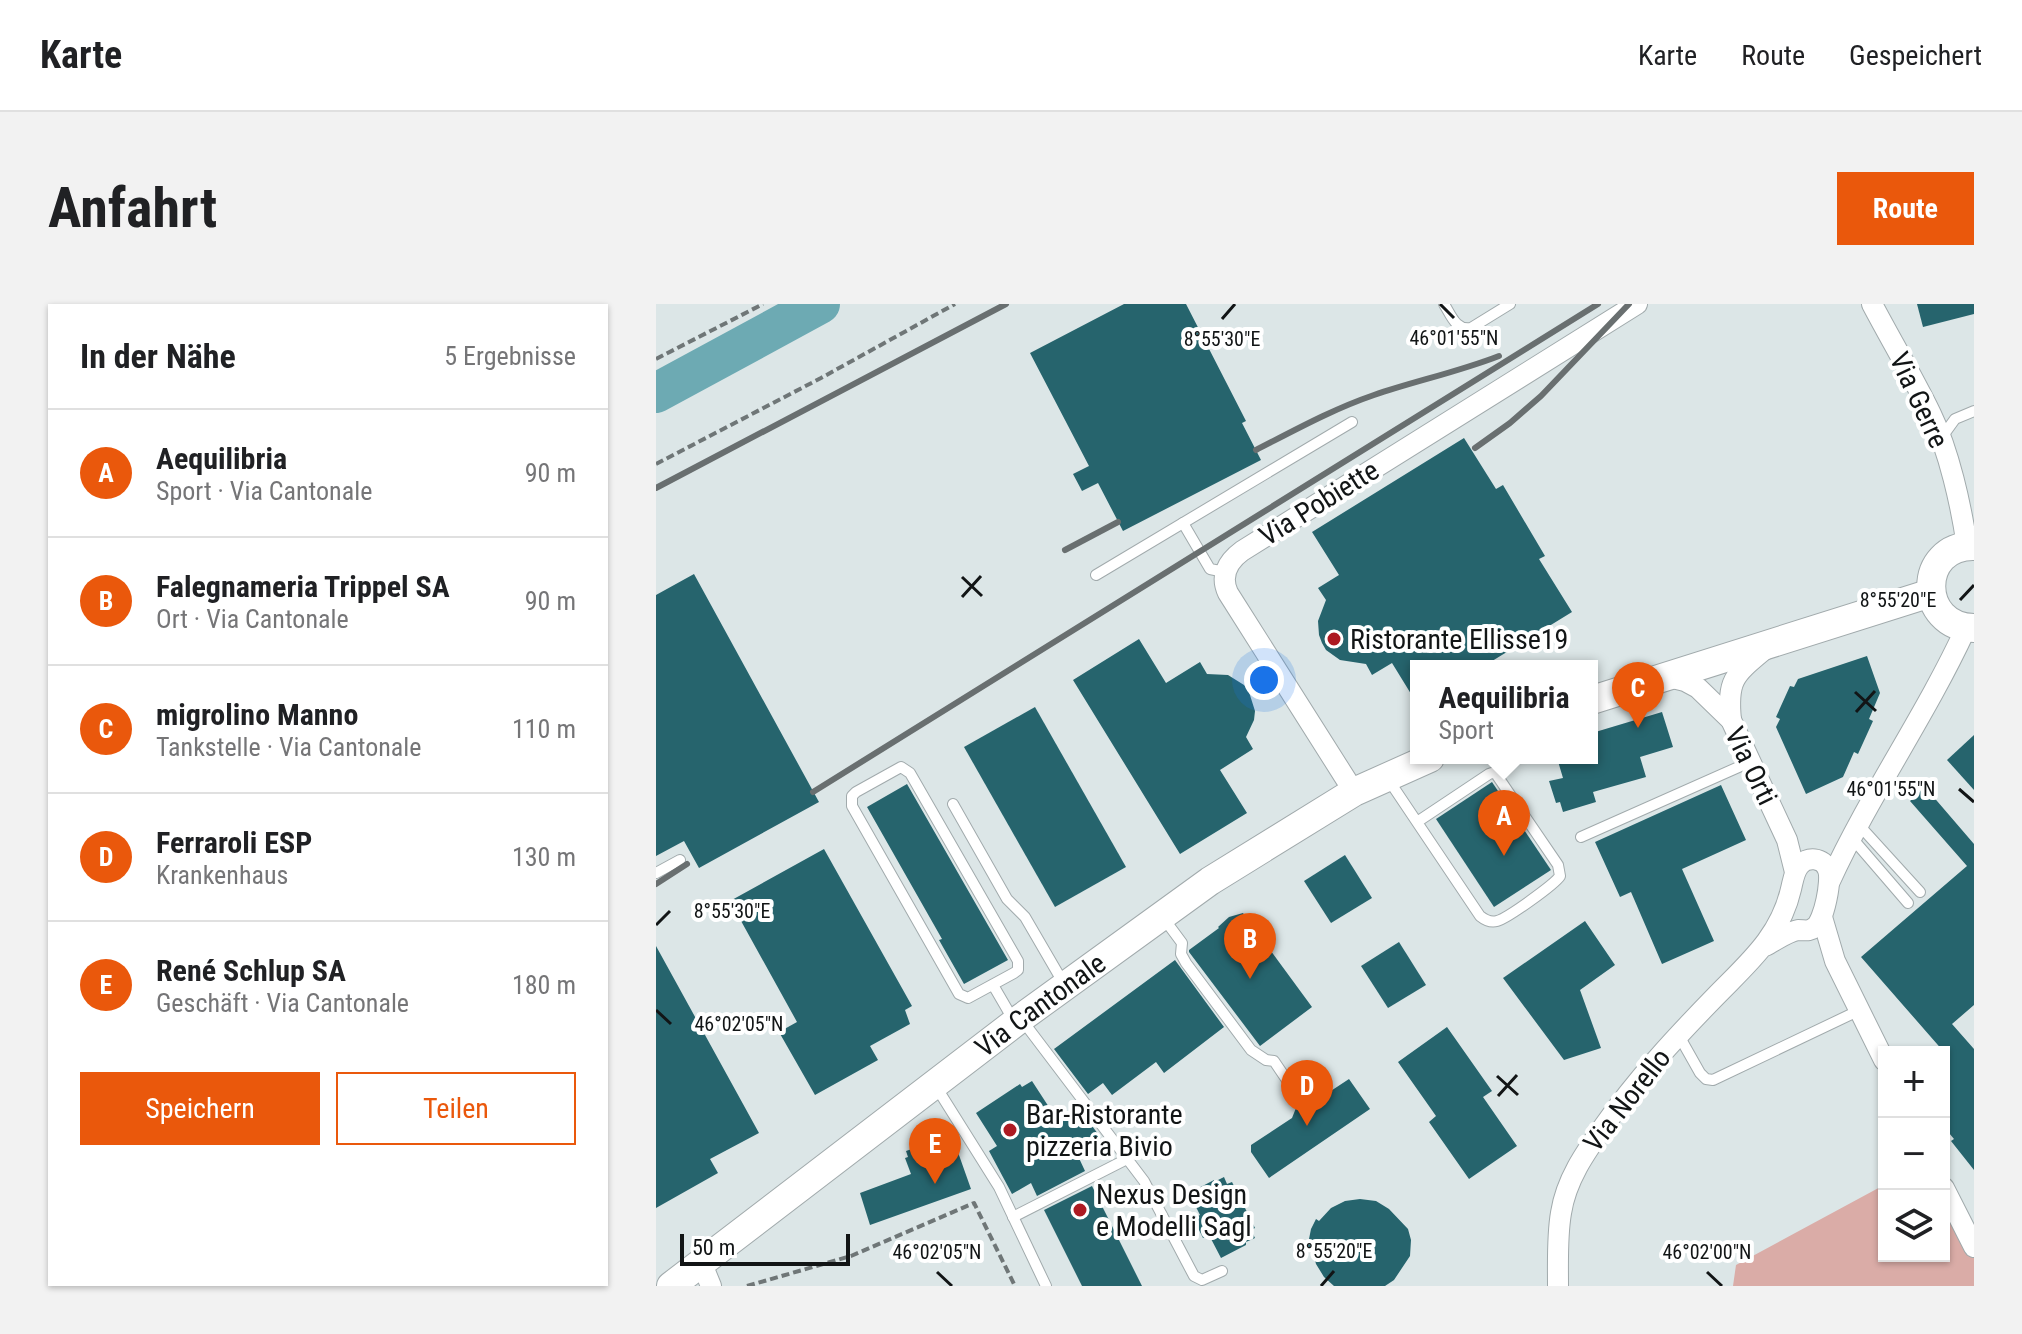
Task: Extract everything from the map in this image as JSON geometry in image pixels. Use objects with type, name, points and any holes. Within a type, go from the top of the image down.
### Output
[{"type":"main road","points":[[1970,546],[1956,548],[1947,554],[1939,562],[1931,582],[1935,605],[1943,616],[1953,624],[1970,628]]},
{"type":"main road","points":[[1598,698],[1931,593]]},
{"type":"main road","name":"Via Cantonale","points":[[671,1286],[706,1275],[935,1084],[1161,914],[1271,841],[1354,792],[1416,764]]},
{"type":"street","name":"Via Pobiette","points":[[1225,572],[1230,562],[1242,551],[1637,304]]},
{"type":"street","name":"Via Gerre","points":[[1872,304],[1932,415],[1970,546]]},
{"type":"street","points":[[1225,572],[1228,593],[1354,792]]},
{"type":"street","points":[[1809,926],[1856,831],[1970,628]]},
{"type":"street","points":[[1731,720],[1729,697],[1739,673],[1773,643]]},
{"type":"street","name":"Via Orti","points":[[1665,676],[1698,688],[1731,720],[1787,840],[1808,864]]},
{"type":"street","points":[[1808,864],[1835,850],[1856,831]]},
{"type":"street","points":[[1808,864],[1828,868],[1830,881]]},
{"type":"street","name":"Via Norello","points":[[1558,1286],[1561,1213],[1572,1178],[1587,1150],[1649,1066],[1765,946],[1808,864]]},
{"type":"street","points":[[1787,907],[1790,923],[1809,926],[1835,961],[1878,1048]]},
{"type":"street","name":"Via Norello","points":[[1765,946],[1809,926]]},
{"type":"street","points":[[1945,1190],[1974,1247]]},
{"type":"lane","points":[[1444,304],[1456,323],[1466,329],[1510,304]]},
{"type":"lane","points":[[1940,438],[1955,419],[1974,411]]},
{"type":"lane","points":[[1096,575],[1352,422]]},
{"type":"lane","points":[[1183,523],[1210,569],[1225,572]]},
{"type":"lane","points":[[1581,837],[1750,762]]},
{"type":"lane","points":[[901,767],[910,773],[1018,961],[1018,970],[993,985],[968,998],[959,994],[852,806],[852,796],[856,792],[901,767]]},
{"type":"lane","points":[[1387,777],[1417,822],[1480,916],[1485,920],[1502,919],[1552,885],[1560,876],[1558,865],[1496,774],[1489,774],[1417,822]]},
{"type":"lane","points":[[953,804],[1007,899],[1025,917],[1065,986]]},
{"type":"lane","points":[[1856,831],[1920,892]]},
{"type":"lane","points":[[1856,831],[1908,903]]},
{"type":"lane","points":[[656,873],[680,860]]},
{"type":"lane","points":[[1161,914],[1182,943],[1181,954],[1186,963],[1241,1038],[1259,1057],[1274,1061],[1301,1101]]},
{"type":"lane","points":[[993,985],[1144,1181],[1194,1276],[1202,1280],[1222,1271]]},
{"type":"lane","points":[[1678,1034],[1703,1077],[1713,1080],[1860,1010]]},
{"type":"lane","points":[[935,1084],[999,1187],[1046,1286]]},
{"type":"lane","points":[[1013,1217],[1127,1159]]},
{"type":"path","points":[[656,359],[763,304]]},
{"type":"path","points":[[656,464],[955,304]]},
{"type":"path","points":[[747,1286],[851,1256],[974,1203],[1015,1286]]},
{"type":"shaded area","points":[[1878,1188],[1878,1262],[1950,1262],[1950,1200],[1974,1247],[1974,1286],[1733,1286],[1736,1265]]},
{"type":"building","points":[[1124,304],[1186,304],[1246,421],[1242,423],[1261,460],[1123,531],[1098,483],[1082,491],[1073,474],[1089,466],[1030,353]]},
{"type":"building","points":[[1917,304],[1974,304],[1974,314],[1923,327]]},
{"type":"building","points":[[1464,438],[1496,489],[1503,485],[1545,556],[1539,559],[1572,612],[1494,660],[1410,660],[1410,692],[1392,663],[1372,675],[1366,664],[1340,660],[1326,650],[1319,635],[1318,621],[1326,600],[1318,588],[1339,575],[1312,532]]},
{"type":"building","points":[[694,574],[819,802],[699,868],[684,841],[656,856],[656,595]]},
{"type":"building","points":[[1139,639],[1166,683],[1200,662],[1207,674],[1228,675],[1244,685],[1255,711],[1246,737],[1253,749],[1220,770],[1247,813],[1180,854],[1073,680]]},
{"type":"building","points":[[1867,656],[1880,693],[1869,719],[1873,721],[1843,777],[1806,794],[1776,727],[1780,719],[1776,717],[1790,686],[1794,687],[1798,679]]},
{"type":"building","points":[[1035,707],[1126,867],[1055,907],[964,747]]},
{"type":"building","points":[[1662,712],[1673,747],[1640,757],[1646,777],[1593,792],[1596,802],[1563,812],[1560,802],[1556,803],[1549,781],[1563,778],[1559,764],[1598,764],[1598,731]]},
{"type":"building","points":[[1974,735],[1974,790],[1947,760]]},
{"type":"building","points":[[1492,782],[1551,870],[1494,907],[1436,819]]},
{"type":"building","points":[[907,784],[1008,960],[964,984],[867,807]]},
{"type":"building","points":[[1721,785],[1746,840],[1682,869],[1714,941],[1662,964],[1631,892],[1620,897],[1595,842]]},
{"type":"building","points":[[1925,787],[1974,844],[1974,1005],[1952,1024],[1974,1049],[1974,1170],[1951,1141],[1954,1139],[1950,1134],[1950,1046],[1939,1046],[1861,957],[1967,866],[1910,801]]},
{"type":"building","points":[[824,849],[912,1006],[905,1010],[910,1024],[870,1046],[878,1060],[815,1095],[779,1032],[797,1022],[730,901]]},
{"type":"building","points":[[1345,855],[1372,898],[1331,923],[1304,881]]},
{"type":"building","points":[[1243,913],[1312,1007],[1260,1046],[1189,952],[1229,917]]},
{"type":"building","points":[[1585,921],[1615,965],[1580,990],[1601,1048],[1564,1060],[1503,978]]},
{"type":"building","points":[[1399,942],[1426,985],[1388,1008],[1361,966]]},
{"type":"building","points":[[656,946],[759,1133],[710,1159],[718,1173],[656,1208]]},
{"type":"building","points":[[1175,960],[1224,1027],[1164,1073],[1156,1062],[1112,1095],[1103,1083],[1088,1094],[1054,1049]]},
{"type":"building","points":[[1447,1027],[1492,1091],[1483,1097],[1517,1146],[1469,1179],[1429,1122],[1436,1116],[1398,1062]]},
{"type":"building","points":[[1349,1079],[1370,1109],[1269,1178],[1251,1152],[1251,1145],[1292,1118],[1296,1108],[1305,1108]]},
{"type":"building","points":[[1032,1081],[1058,1121],[1078,1107],[1104,1142],[1078,1156],[1085,1171],[1037,1196],[1031,1183],[1012,1194],[989,1151],[997,1146],[976,1113],[1020,1084],[1022,1087]]},
{"type":"building","points":[[947,1137],[949,1143],[954,1141],[971,1189],[870,1225],[860,1193],[911,1174],[905,1158],[908,1157],[906,1151]]},
{"type":"building","points":[[1224,1177],[1227,1184],[1232,1182],[1255,1228],[1251,1230],[1255,1238],[1221,1258],[1209,1235],[1203,1238],[1193,1218],[1200,1215],[1189,1193]]},
{"type":"building","points":[[1092,1186],[1142,1286],[1082,1286],[1044,1210]]},
{"type":"building","points":[[1345,1201],[1376,1201],[1389,1209],[1408,1229],[1410,1256],[1394,1280],[1385,1286],[1334,1286],[1316,1264],[1312,1249],[1307,1249],[1311,1229],[1316,1219],[1319,1221],[1331,1208]]},
{"type":"waterway","points":[[656,393],[820,304]]},
{"type":"railway","points":[[656,488],[1006,304]]},
{"type":"railway","points":[[813,792],[1598,304]]},
{"type":"railway","points":[[1475,448],[1541,396],[1629,304]]},
{"type":"railway","points":[[1256,450],[1359,401],[1499,356]]},
{"type":"railway","points":[[1065,550],[1118,522]]},
{"type":"railway","points":[[656,884],[687,864]]},
{"type":"place","name":"Ristorante Ellisse19","points":[[1334,639]]},
{"type":"place","name":"migrolino Manno","points":[[1638,728]]},
{"type":"place","name":"Aequilibria","points":[[1504,856]]},
{"type":"place","name":"Falegnameria Trippel SA","points":[[1250,979]]},
{"type":"place","name":"Ferraroli ESP","points":[[1307,1126]]},
{"type":"place","name":"Bar-Ristorante pizzeria Bivio","points":[[1010,1130]]},
{"type":"place","name":"René Schlup SA","points":[[935,1184]]},
{"type":"place","name":"Nexus Design e Modelli Sagl","points":[[1080,1210]]}]
